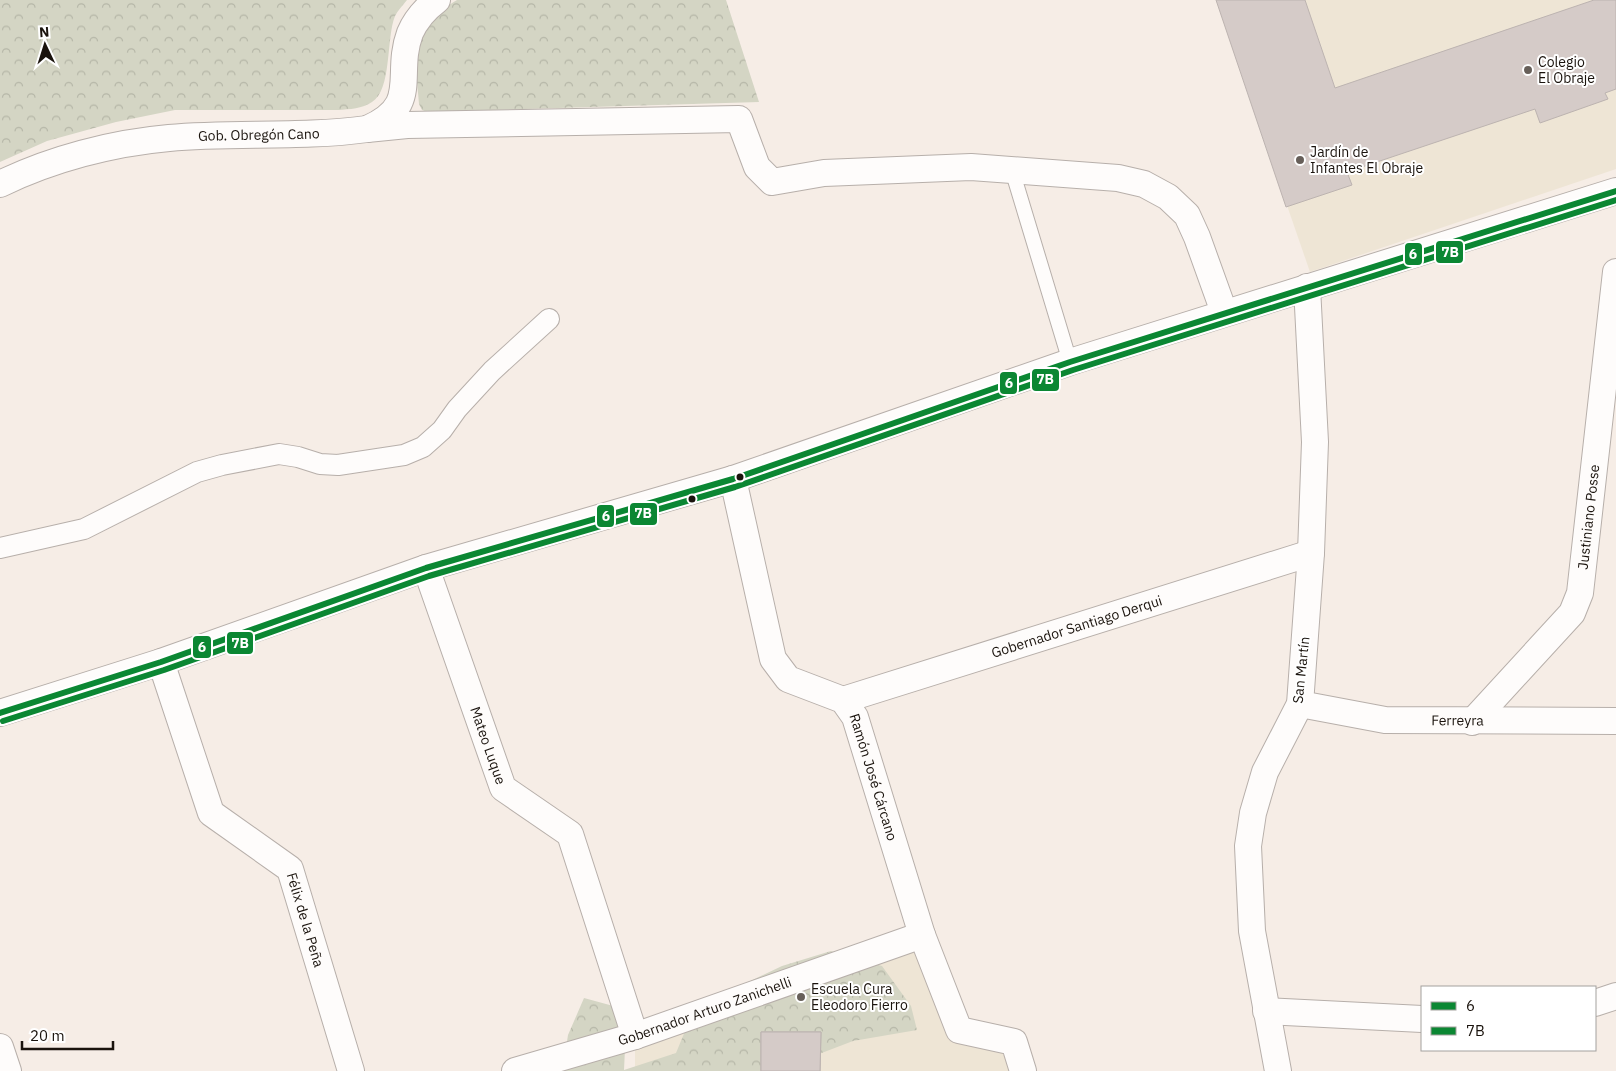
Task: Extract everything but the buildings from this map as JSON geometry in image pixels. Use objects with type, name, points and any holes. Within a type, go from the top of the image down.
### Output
[{"type":"street","name":"Gob. Obregón Cano","points":[[0,184],[24,172],[103,148],[168,138],[367,129],[382,123],[392,114],[400,101],[405,86],[405,58],[410,34],[416,21],[437,0]]},
{"type":"street","points":[[405,86],[407,125]]},
{"type":"street","points":[[367,129],[407,125],[739,119],[758,167],[772,182],[824,173],[971,167],[1118,178],[1144,184],[1168,197],[1187,215],[1198,237],[1224,312]]},
{"type":"street","points":[[0,713],[161,662],[426,568],[733,479],[1070,362],[1224,312],[1616,191]]},
{"type":"street","name":"Justiniano Posse","points":[[1472,722],[1572,613],[1580,593],[1616,272]]},
{"type":"street","name":"San Martín","points":[[1278,1071],[1252,931],[1248,846],[1253,813],[1265,772],[1300,704],[1315,442],[1307,287]]},
{"type":"street","points":[[0,548],[84,528],[197,472],[222,466],[279,454],[298,456],[320,464],[338,465],[411,452],[423,447],[442,430],[457,409],[492,371],[549,320]]},
{"type":"street","name":"Ramón José Cárcano","points":[[733,479],[773,659],[788,679],[843,700],[855,717],[922,935],[959,1030],[1014,1042],[1023,1071]]},
{"type":"street","name":"Gobernador Santiago Derqui","points":[[843,700],[1310,553]]},
{"type":"street","name":"Mateo Luque","points":[[426,568],[503,788],[570,834],[635,1036]]},
{"type":"street","name":"Félix de la Peña","points":[[161,662],[211,812],[290,869],[351,1071]]},
{"type":"street","name":"Ferreyra","points":[[1300,704],[1385,720],[1472,722],[1616,721]]},
{"type":"street","name":"Gobernador Arturo Zanichelli","points":[[514,1071],[635,1036],[922,935]]},
{"type":"street","points":[[1596,1003],[1616,996]]},
{"type":"street","points":[[1266,1011],[1421,1019]]},
{"type":"street","points":[[0,1047],[8,1071]]},
{"type":"lane","points":[[1012,170],[1070,362]]},
{"type":"shaded area","points":[[1216,0],[1616,0],[1616,169],[1310,272]]},
{"type":"shaded area","points":[[922,935],[959,1030],[1014,1042],[1023,1071],[635,1071],[635,1036]]},
{"type":"green space","points":[[0,0],[407,0],[396,14],[392,26],[383,87],[372,102],[364,106],[338,110],[175,110],[116,122],[47,141],[0,162]]},
{"type":"green space","points":[[457,0],[726,0],[759,102],[427,112],[422,110],[419,104],[416,69],[418,48],[430,24],[443,10]]},
{"type":"green space","points":[[831,951],[882,966],[911,1006],[917,1030],[853,1041],[793,1064],[789,1071],[552,1071],[563,1067],[568,1035],[584,998],[617,1007],[625,1049],[624,1070],[676,1053],[695,1007],[782,966]]},
{"type":"transit line","name":"6","points":[[0,713],[161,662],[426,568],[733,479],[1070,362],[1616,191]]},
{"type":"transit line","name":"7B","points":[[3,721],[164,670],[429,576],[735,487],[1073,370],[1616,200]]},
{"type":"place","name":"Colegio El Obraje","points":[[1528,70]]},
{"type":"place","name":"Jardín de Infantes El Obraje","points":[[1300,160]]},
{"type":"place","name":"Escuela Cura Eleodoro Fierro","points":[[801,997]]}]
